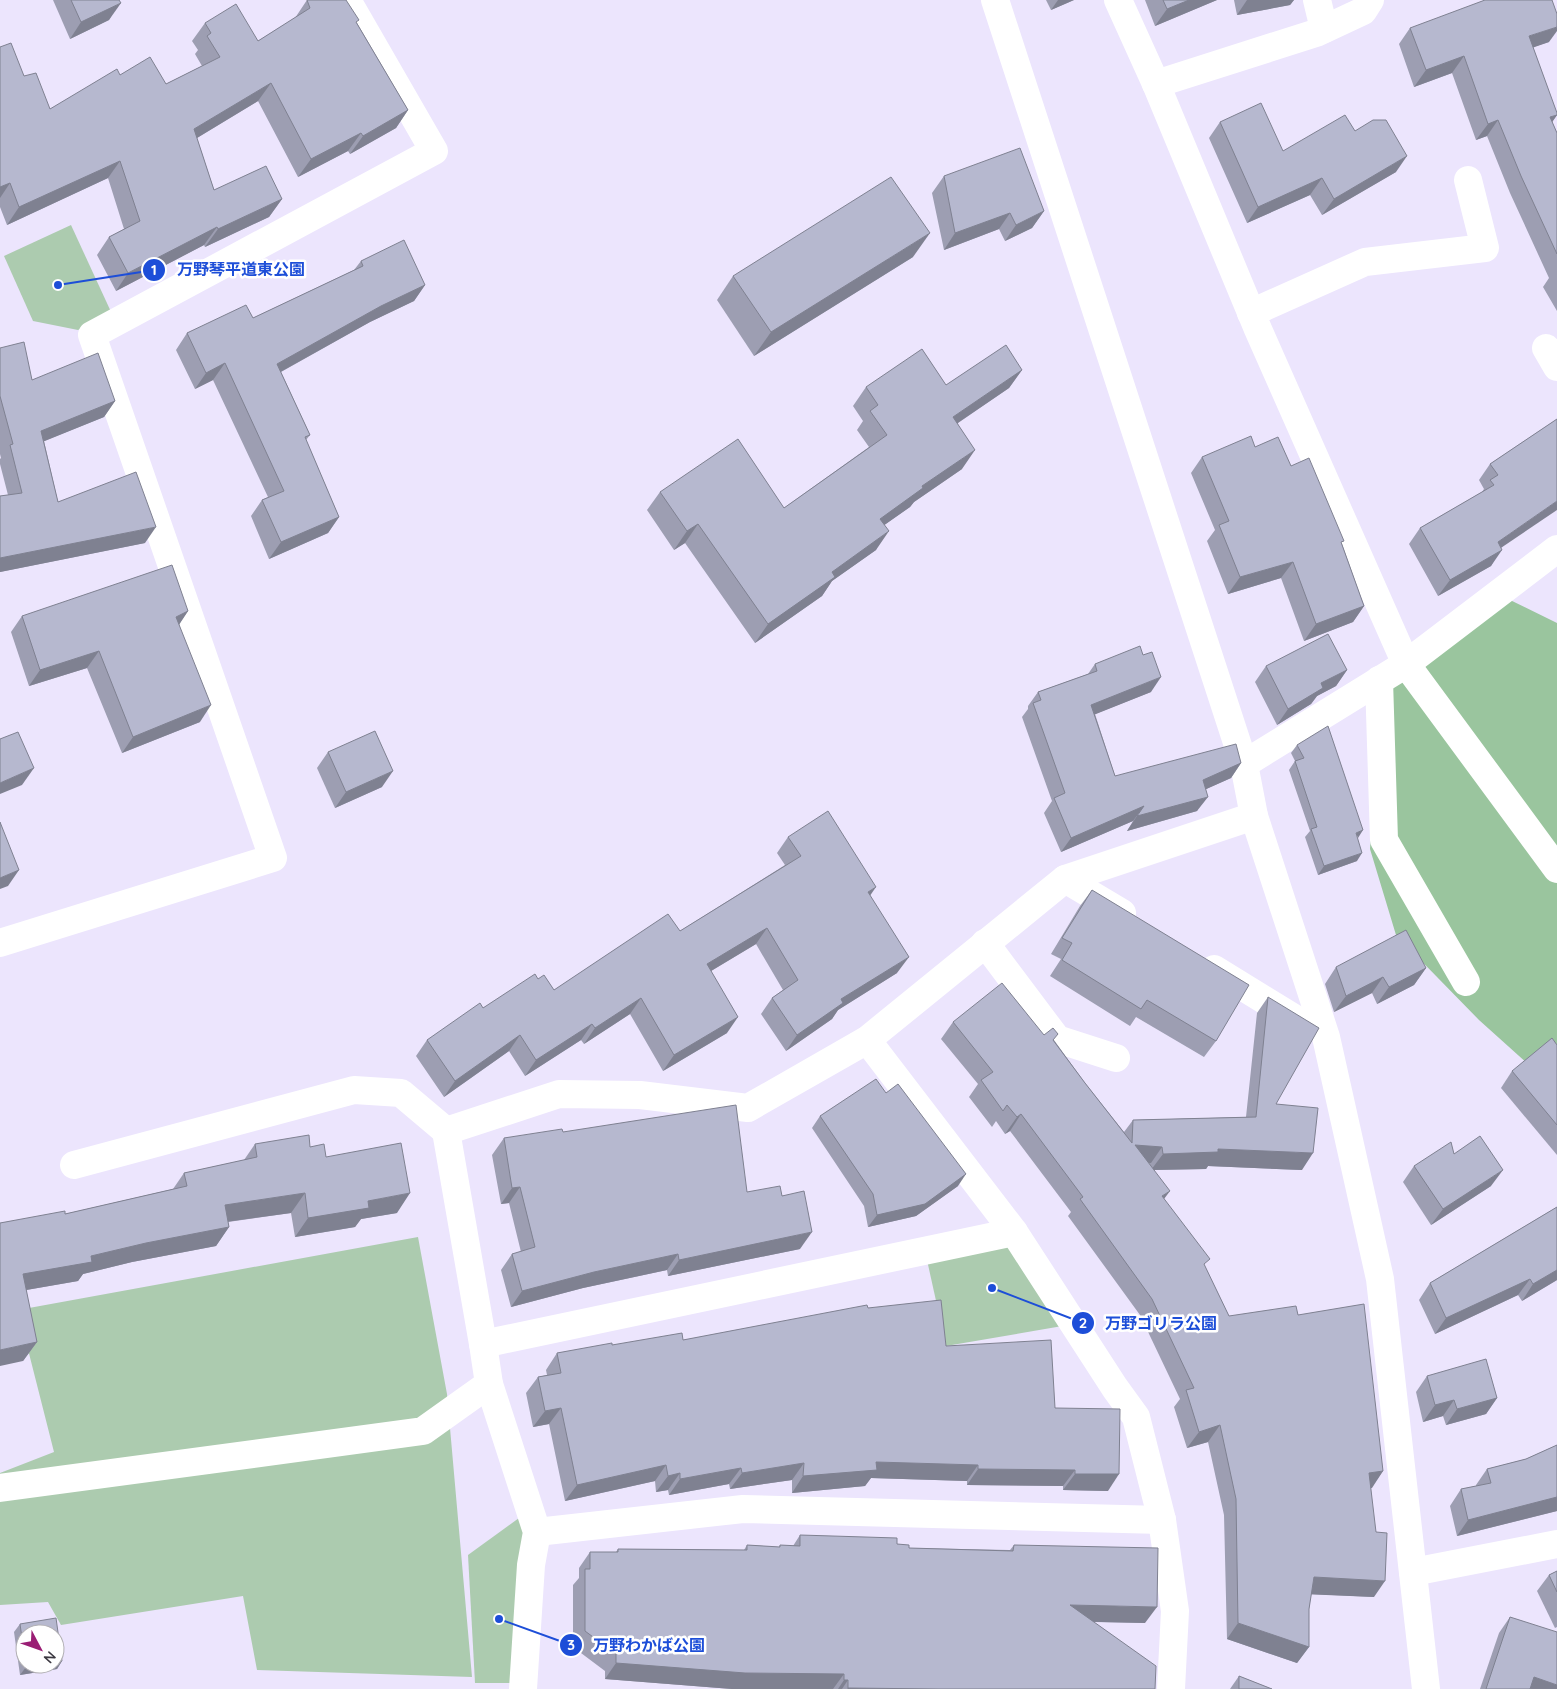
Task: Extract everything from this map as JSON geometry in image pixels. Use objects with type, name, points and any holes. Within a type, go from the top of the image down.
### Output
[{"type":"street","points":[[0,944],[273,858],[92,335],[434,151],[347,0]]},
{"type":"street","points":[[995,0],[1244,764],[1254,816],[1326,1037],[1380,1279],[1426,1689]]},
{"type":"street","points":[[1118,0],[1156,84],[1251,313],[1406,664],[1557,869]]},
{"type":"street","points":[[1317,0],[1324,29]]},
{"type":"street","points":[[1156,84],[1316,33],[1363,11],[1370,0]]},
{"type":"street","points":[[1251,313],[1364,262],[1485,248],[1468,180]]},
{"type":"street","points":[[1244,764],[1406,664],[1557,549]]},
{"type":"street","points":[[1380,680],[1384,840],[1466,982]]},
{"type":"street","points":[[446,1132],[558,1094],[640,1095],[748,1108],[868,1040],[1065,879],[1254,816]]},
{"type":"street","points":[[1065,879],[1141,925]]},
{"type":"street","points":[[986,943],[1057,1039],[1116,1058]]},
{"type":"street","points":[[1191,956],[1326,1037]]},
{"type":"street","points":[[868,1040],[1014,1232],[1115,1388],[1136,1417],[1162,1520],[1175,1611],[1171,1689]]},
{"type":"street","points":[[74,1165],[354,1090],[401,1093],[446,1132],[484,1344],[488,1384],[537,1532],[531,1565],[523,1689]]},
{"type":"street","points":[[484,1344],[1014,1232]]},
{"type":"street","points":[[0,1488],[423,1432],[488,1384]]},
{"type":"street","points":[[537,1532],[743,1510],[1162,1520]]},
{"type":"street","points":[[1413,1572],[1557,1544]]},
{"type":"green space","points":[[71,225],[112,314],[78,330],[33,321],[4,256]]},
{"type":"green space","points":[[1508,599],[1557,623],[1557,1079],[1549,1083],[1479,1020],[1396,935],[1370,849],[1378,742],[1376,691]]},
{"type":"green space","points":[[1014,1232],[1074,1324],[946,1346],[925,1251]]},
{"type":"green space","points":[[418,1237],[447,1394],[472,1677],[257,1670],[243,1596],[65,1624],[60,1624],[48,1602],[0,1605],[0,1473],[54,1452],[18,1310]]},
{"type":"green space","points":[[519,1518],[529,1532],[524,1683],[475,1683],[468,1555]]},
{"type":"building","points":[[71,0],[119,0],[121,3],[81,22]]},
{"type":"building","points":[[307,0],[346,0],[359,20],[356,22],[408,110],[363,136],[361,133],[311,159],[271,83],[194,129],[214,190],[266,166],[282,199],[218,229],[217,227],[128,273],[109,237],[140,221],[120,161],[19,207],[10,183],[0,187],[0,47],[11,43],[24,76],[36,73],[50,109],[117,69],[120,75],[150,57],[166,84],[220,57],[207,36],[211,33],[205,23],[236,4],[258,41],[310,8]]},
{"type":"building","points":[[1163,0],[1189,0],[1167,9]]},
{"type":"building","points":[[1485,0],[1552,0],[1557,14],[1557,27],[1529,36],[1557,113],[1557,115],[1550,117],[1557,133],[1557,254],[1521,176],[1498,120],[1488,124],[1464,56],[1426,70],[1410,28]]},
{"type":"building","points":[[1261,103],[1283,151],[1345,115],[1355,131],[1373,120],[1386,120],[1407,156],[1334,199],[1322,178],[1258,207],[1220,122]]},
{"type":"building","points":[[1020,148],[1044,211],[1016,225],[1010,213],[955,233],[944,176]]},
{"type":"building","points":[[891,177],[930,233],[771,332],[733,276]]},
{"type":"building","points":[[404,240],[425,285],[381,306],[277,364],[310,435],[305,437],[339,517],[281,542],[262,500],[284,491],[225,363],[206,373],[187,333],[246,305],[253,318],[363,266],[361,261]]},
{"type":"building","points":[[24,342],[32,380],[98,353],[115,401],[41,431],[58,502],[136,472],[156,527],[0,558],[0,496],[22,493],[10,445],[13,444],[0,396],[0,348]]},
{"type":"building","points":[[1006,345],[1022,370],[953,417],[975,450],[922,486],[923,488],[880,519],[889,531],[832,572],[835,577],[768,624],[698,524],[687,531],[660,492],[738,439],[784,508],[887,435],[870,411],[878,405],[866,387],[922,349],[946,385]]},
{"type":"building","points":[[1557,419],[1557,501],[1498,542],[1502,550],[1450,580],[1420,528],[1494,485],[1490,480],[1498,475],[1490,464]]},
{"type":"building","points":[[1251,436],[1255,447],[1278,437],[1291,466],[1309,458],[1344,541],[1341,542],[1364,606],[1316,624],[1293,562],[1240,577],[1219,525],[1229,521],[1202,457]]},
{"type":"building","points":[[172,565],[188,611],[176,617],[211,705],[133,737],[99,651],[40,670],[22,616]]},
{"type":"building","points":[[1328,634],[1347,670],[1321,683],[1323,688],[1288,709],[1266,666]]},
{"type":"building","points":[[1140,646],[1143,655],[1152,652],[1161,677],[1091,705],[1115,776],[1236,744],[1241,763],[1203,780],[1208,797],[1137,816],[1144,806],[1071,838],[1054,798],[1065,793],[1033,703],[1041,700],[1038,692],[1097,671],[1095,664]]},
{"type":"building","points":[[1328,726],[1363,830],[1356,833],[1362,853],[1324,866],[1311,829],[1317,827],[1295,761],[1304,758],[1297,745]]},
{"type":"building","points":[[375,731],[393,771],[346,792],[328,752]]},
{"type":"building","points":[[18,732],[34,768],[0,783],[0,739]]},
{"type":"building","points":[[828,811],[876,887],[868,892],[909,957],[841,999],[843,1003],[797,1035],[772,998],[798,980],[767,928],[707,964],[738,1017],[674,1055],[641,998],[595,1028],[592,1024],[536,1060],[520,1035],[455,1081],[427,1040],[480,1003],[483,1008],[535,974],[538,979],[544,975],[554,990],[668,914],[680,931],[801,856],[788,837]]},
{"type":"building","points":[[0,822],[19,870],[0,878]]},
{"type":"building","points":[[1092,890],[1249,985],[1216,1041],[1147,1000],[1141,1009],[1062,960],[1072,943],[1062,938]]},
{"type":"building","points":[[1406,930],[1426,968],[1389,987],[1383,977],[1346,996],[1336,967]]},
{"type":"building","points":[[1002,983],[1044,1035],[1053,1028],[1058,1034],[1053,1040],[1132,1143],[1133,1120],[1256,1117],[1268,997],[1319,1028],[1276,1104],[1318,1108],[1313,1153],[1218,1149],[1218,1152],[1163,1154],[1162,1147],[1135,1145],[1170,1191],[1162,1196],[1210,1259],[1204,1264],[1229,1316],[1296,1306],[1298,1315],[1364,1304],[1383,1471],[1369,1473],[1376,1532],[1387,1533],[1385,1581],[1314,1577],[1309,1609],[1309,1647],[1238,1623],[1236,1499],[1220,1425],[1199,1432],[1186,1390],[1194,1388],[1152,1299],[1080,1199],[1083,1197],[1021,1114],[1017,1117],[1007,1105],[1003,1111],[981,1080],[993,1072],[953,1022]]},
{"type":"building","points":[[1552,1038],[1557,1045],[1557,1125],[1512,1071]]},
{"type":"building","points":[[876,1079],[886,1093],[898,1084],[966,1174],[925,1204],[877,1215],[873,1194],[820,1116]]},
{"type":"building","points":[[736,1105],[747,1192],[780,1186],[782,1196],[804,1191],[812,1232],[679,1260],[678,1254],[594,1272],[522,1291],[512,1254],[535,1247],[520,1187],[512,1188],[504,1138],[562,1129],[563,1132]]},
{"type":"building","points":[[309,1135],[310,1147],[324,1144],[326,1157],[401,1143],[410,1193],[368,1201],[369,1208],[308,1218],[305,1193],[225,1205],[229,1227],[91,1256],[92,1262],[23,1274],[37,1342],[0,1350],[0,1223],[65,1211],[65,1214],[187,1186],[184,1173],[257,1157],[255,1144]]},
{"type":"building","points":[[1480,1136],[1503,1170],[1443,1209],[1414,1166],[1451,1142],[1454,1154]]},
{"type":"building","points":[[1557,1207],[1557,1270],[1533,1284],[1530,1279],[1446,1318],[1430,1283]]},
{"type":"building","points":[[941,1300],[946,1346],[1051,1340],[1055,1408],[1120,1409],[1119,1474],[1075,1474],[1075,1470],[978,1469],[978,1465],[876,1462],[877,1470],[803,1476],[804,1463],[742,1473],[741,1468],[680,1479],[680,1473],[668,1476],[666,1465],[577,1485],[561,1408],[545,1411],[538,1377],[561,1373],[557,1353],[682,1333],[683,1340],[867,1305],[868,1308]]},
{"type":"building","points":[[1486,1359],[1497,1398],[1457,1409],[1454,1400],[1435,1405],[1427,1376]]},
{"type":"building","points":[[1557,1445],[1557,1497],[1468,1520],[1461,1489],[1491,1483],[1487,1469],[1526,1459]]},
{"type":"building","points":[[800,1535],[897,1538],[897,1544],[909,1545],[909,1548],[1013,1551],[1014,1545],[1158,1548],[1157,1607],[1070,1605],[1156,1666],[1155,1689],[848,1688],[848,1680],[844,1680],[844,1674],[745,1673],[616,1663],[616,1654],[585,1631],[585,1569],[590,1569],[590,1552],[618,1552],[618,1549],[747,1550],[747,1545],[800,1546]]},
{"type":"building","points":[[1557,1571],[1557,1592],[1549,1575]]},
{"type":"building","points":[[1510,1617],[1557,1632],[1557,1685],[1534,1677],[1530,1689],[1486,1689]]},
{"type":"building","points":[[56,1618],[57,1624],[20,1624]]},
{"type":"building","points":[[1239,1676],[1272,1689],[1239,1689]]},
{"type":"place","name":"万野琴平道東公園","points":[[58,285]]},
{"type":"place","name":"万野ゴリラ公園","points":[[992,1288]]},
{"type":"place","name":"万野わかば公園","points":[[499,1619]]}]
